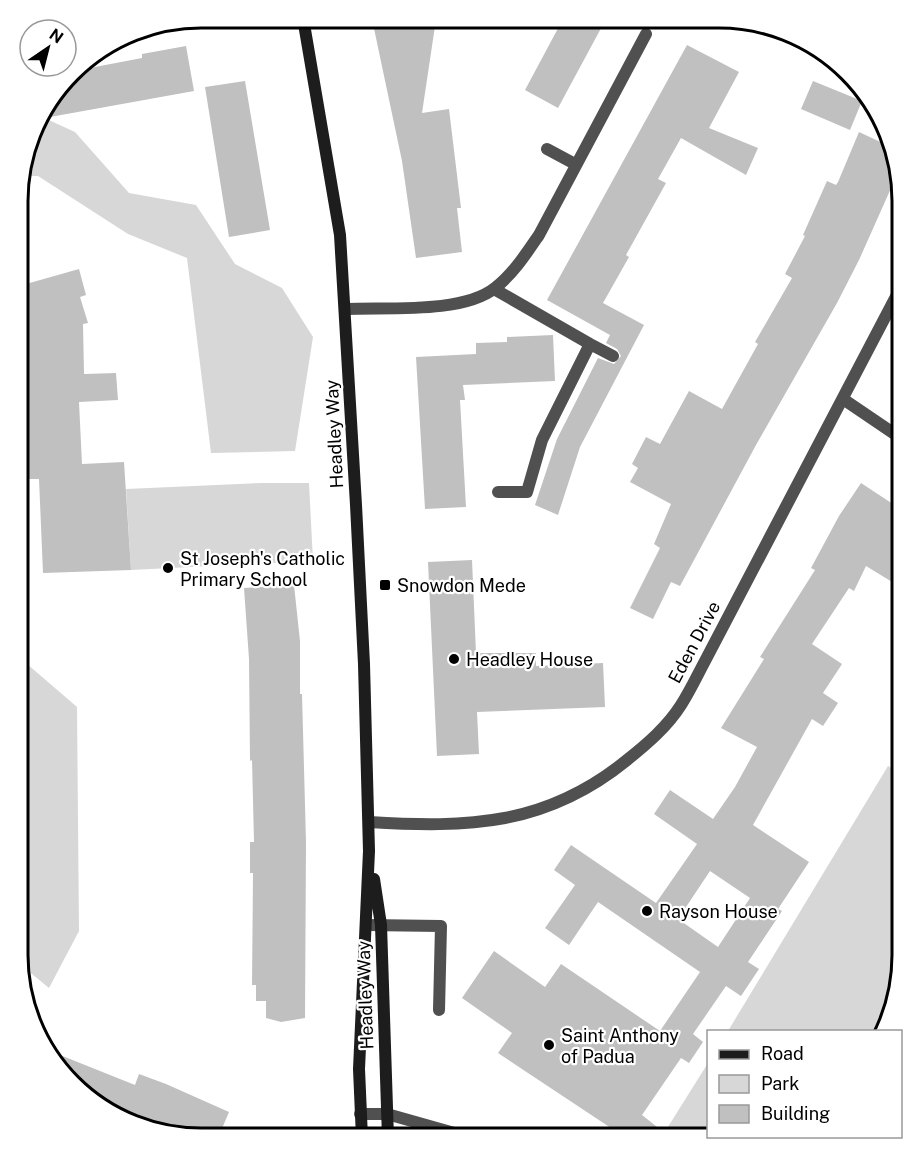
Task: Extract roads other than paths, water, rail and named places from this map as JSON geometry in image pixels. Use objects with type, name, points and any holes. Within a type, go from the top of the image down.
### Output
[{"type":"main road","name":"Headley Way","points":[[305,28],[337,214],[346,309],[364,664],[369,822],[367,925],[359,1069],[361,1127]]},
{"type":"main road","name":"Headley Way","points":[[369,851],[381,925],[388,1127]]},
{"type":"street","points":[[346,309],[455,304],[475,299],[494,289],[525,255],[539,235],[646,34]]},
{"type":"street","points":[[547,149],[575,164]]},
{"type":"street","points":[[494,289],[613,356]]},
{"type":"street","name":"Eden Drive","points":[[369,822],[413,825],[469,823],[547,809],[606,778],[656,737],[681,706],[892,305]]},
{"type":"street","points":[[498,492],[527,492],[542,440],[590,344]]},
{"type":"street","points":[[843,399],[892,433]]},
{"type":"street","points":[[367,925],[441,926],[439,1010]]},
{"type":"street","points":[[360,1114],[387,1114],[433,1127]]},
{"type":"place","name":"St Joseph's Catholic Primary School","points":[[168,568]]},
{"type":"place","name":"Snowdon Mede","points":[[385,585]]},
{"type":"place","name":"Headley House","points":[[454,659]]},
{"type":"place","name":"Rayson House","points":[[647,911]]},
{"type":"place","name":"Saint Anthony of Padua","points":[[549,1045]]}]
